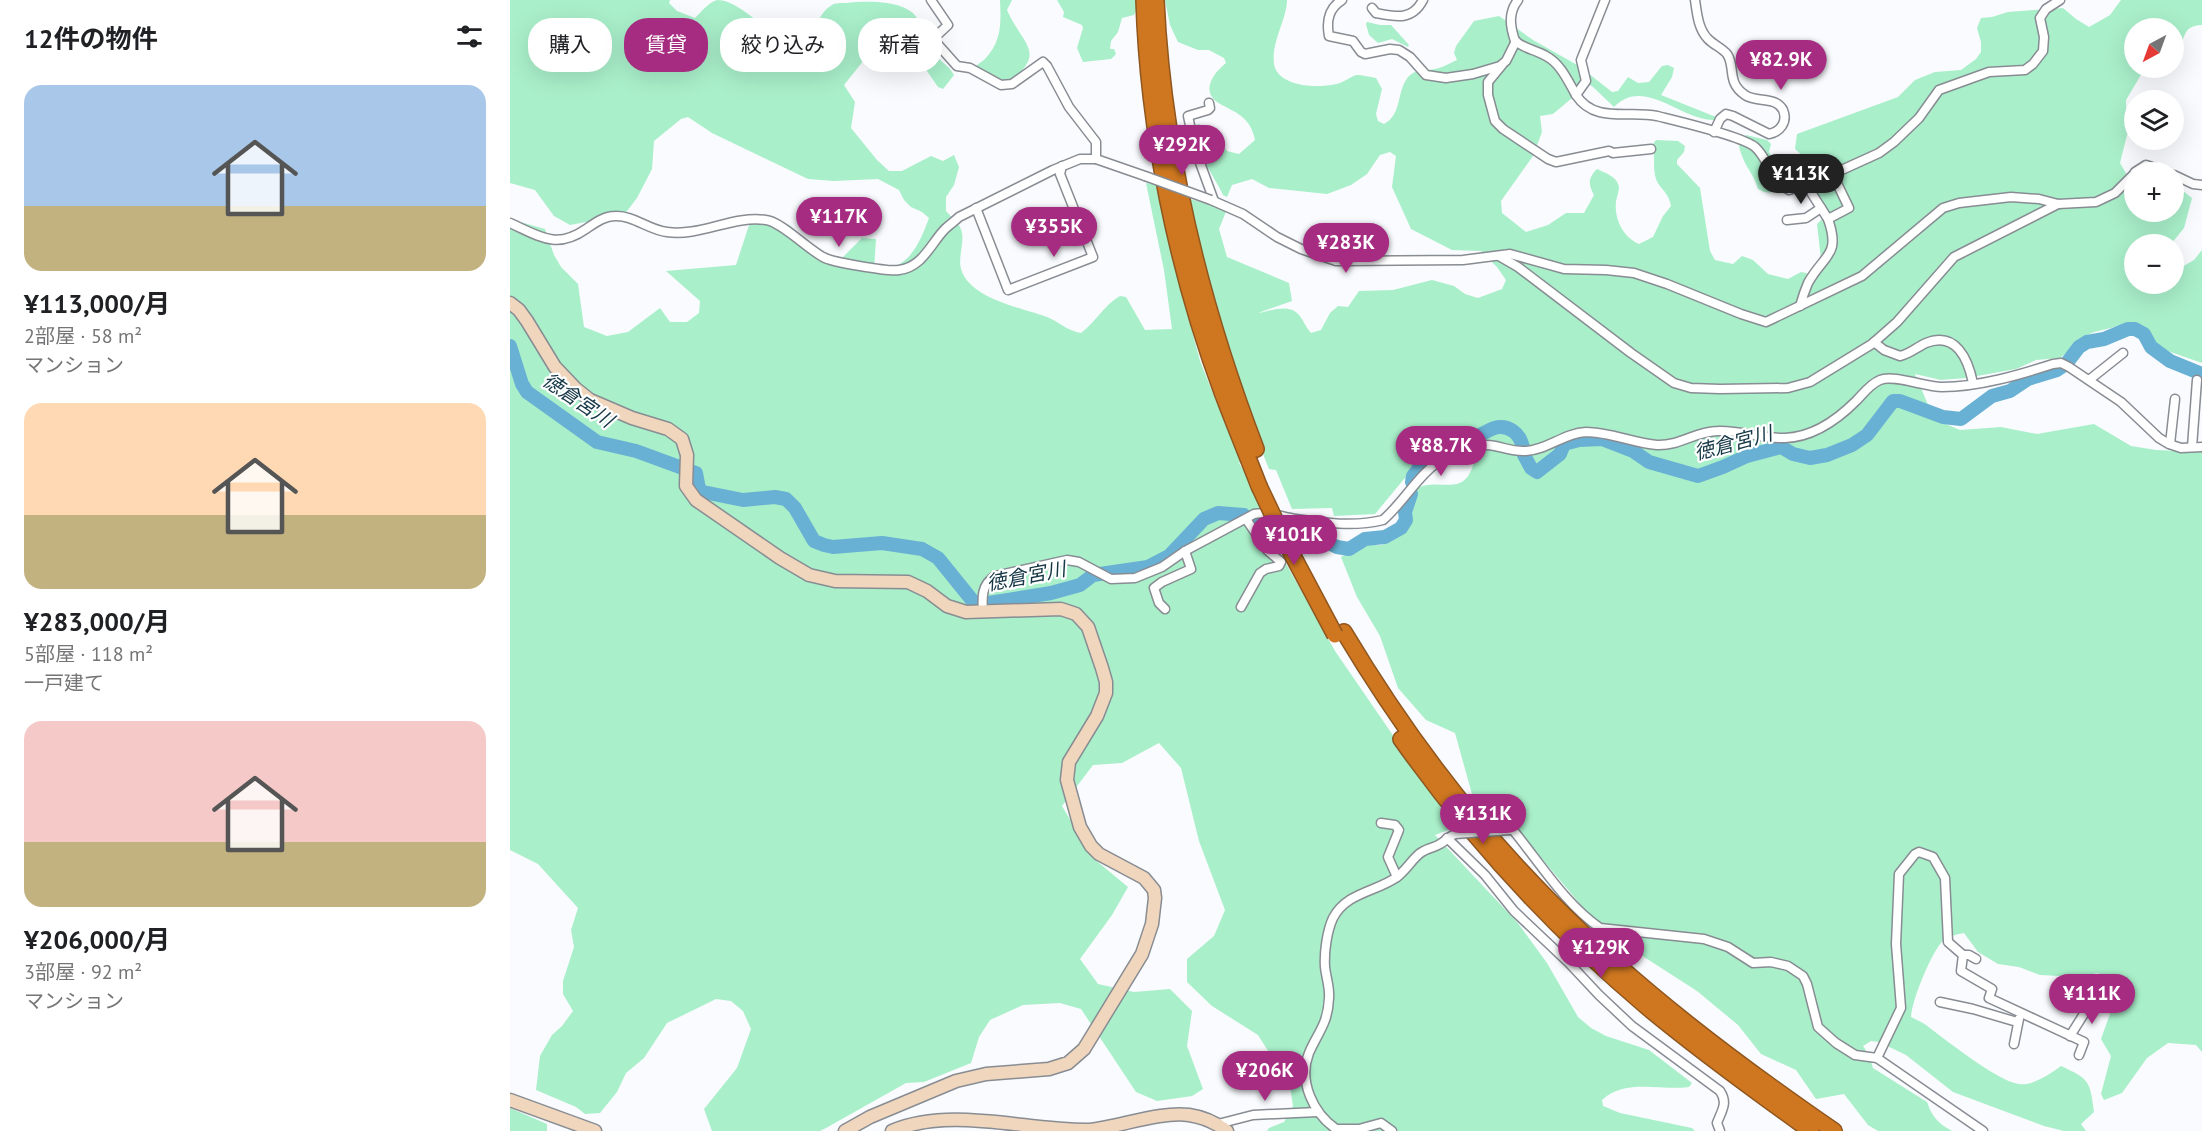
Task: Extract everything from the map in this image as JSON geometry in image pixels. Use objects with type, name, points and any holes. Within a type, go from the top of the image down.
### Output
[{"type":"highway","points":[[1150,2],[1157,134],[1172,217],[1187,282],[1222,392],[1264,484],[1290,551],[1340,633],[1387,718],[1415,758],[1489,852],[1543,910],[1647,1006],[1697,1047],[1811,1131]]},
{"type":"highway","points":[[1340,633],[1423,752],[1497,844],[1551,902],[1654,997],[1776,1091],[1834,1131]]},
{"type":"street","points":[[1342,0],[1330,11],[1329,36],[1353,42],[1365,54],[1390,49],[1399,50],[1410,57],[1423,72],[1432,77],[1464,76],[1502,65]]},
{"type":"street","points":[[1372,8],[1376,13],[1401,16],[1418,10],[1423,0]]},
{"type":"street","points":[[1518,0],[1510,16],[1516,41],[1556,63],[1576,95],[1589,108],[1604,113],[1651,115],[1743,140],[1761,153],[1775,178],[1784,188],[1794,190],[1871,158],[1894,142],[1919,118],[1939,90],[1989,72],[2025,70],[2043,51],[2044,37],[2040,18],[2046,9],[2060,0]]},
{"type":"street","points":[[1576,95],[1586,81],[1581,60],[1605,0]]},
{"type":"street","points":[[1695,0],[1700,27],[1708,40],[1727,54],[1735,84],[1740,91],[1751,98],[1775,102],[1783,110],[1784,117],[1779,130],[1769,134],[1726,114],[1720,119],[1714,132]]},
{"type":"street","points":[[928,2],[948,25],[933,39],[957,66],[970,68],[1002,85],[1012,84],[1043,62],[1069,107],[1096,142],[1096,159]]},
{"type":"street","points":[[1516,41],[1502,65],[1488,82],[1488,95],[1496,121],[1503,129],[1556,162],[1609,151],[1613,153],[1651,150]]},
{"type":"street","points":[[1209,103],[1208,110],[1188,116],[1195,149],[1213,200]]},
{"type":"street","points":[[510,223],[543,238],[566,240],[597,222],[613,216],[623,216],[665,232],[680,233],[755,219],[769,220],[825,259],[900,270],[919,261],[944,230],[959,217],[1062,166],[1080,159],[1096,159],[1213,200],[1243,214],[1277,237],[1301,249],[1336,261],[1463,260],[1509,254],[1564,269],[1634,273],[1761,322],[1771,321],[1862,276],[1943,208],[1959,203],[2010,197],[2039,199],[2058,204],[2096,202],[2115,194],[2124,185]]},
{"type":"street","points":[[976,208],[1008,290],[1093,257],[1060,174],[1062,166]]},
{"type":"street","points":[[1828,219],[1849,208],[1833,175]]},
{"type":"street","points":[[2184,180],[2202,185]]},
{"type":"street","points":[[1800,306],[1808,283],[1830,254],[1834,240],[1828,219],[1807,186]]},
{"type":"street","points":[[1499,255],[1674,383],[1683,386],[1737,389],[1797,387],[1819,377],[1874,342],[1897,322],[1954,257],[2058,204]]},
{"type":"street","points":[[1787,220],[1806,218],[1821,208]]},
{"type":"street","points":[[510,303],[527,321],[555,367],[590,400],[632,418],[662,427],[682,439],[687,455],[686,486],[696,500],[780,558],[809,575],[822,579],[908,582],[927,591],[955,610],[983,613],[1018,609],[1061,609],[1076,614],[1088,627],[1106,682],[1106,693],[1096,716],[1069,762],[1066,770],[1067,780],[1080,827],[1091,846],[1099,854],[1144,879],[1154,890],[1155,898],[1148,942],[1136,966],[1084,1048],[1068,1063],[1049,1069],[986,1074],[956,1081],[870,1117],[845,1131]]},
{"type":"street","points":[[1874,342],[1884,350],[1900,357],[1927,343],[1950,342],[1965,355],[1973,383]]},
{"type":"street","points":[[2089,380],[2122,352]]},
{"type":"street","points":[[983,613],[983,591],[990,579],[995,576],[1067,560],[1079,562],[1111,579],[1135,578],[1162,567],[1185,551],[1262,513],[1348,524],[1383,520],[1422,477],[1444,457],[1459,450],[1479,446],[1537,450],[1582,432],[1601,432],[1655,445],[1676,443],[1699,434],[1719,430],[1786,438],[1827,424],[1843,414],[1879,380],[1890,378],[1924,386],[1944,387],[1973,383],[2061,363],[2121,402],[2159,438],[2181,448],[2202,447]]},
{"type":"street","points":[[2192,447],[2198,420],[2197,380]]},
{"type":"street","points":[[2170,444],[2175,399]]},
{"type":"street","points":[[1241,607],[1260,573],[1279,566],[1281,562],[1267,550],[1246,519]]},
{"type":"street","points":[[1165,609],[1154,588],[1191,569],[1185,551]]},
{"type":"street","points":[[1381,823],[1395,825],[1399,830],[1388,857],[1397,877]]},
{"type":"street","points":[[1392,1131],[1381,1124],[1359,1129],[1336,1130],[1317,1112],[1307,1085],[1306,1069],[1309,1054],[1325,1024],[1328,1012],[1325,952],[1334,917],[1347,901],[1357,894],[1386,884],[1397,877],[1420,853],[1438,846],[1451,836],[1513,830],[1570,901],[1588,920],[1600,928],[1704,939],[1728,947],[1753,963],[1772,962],[1788,966],[1803,976],[1808,984],[1818,1028],[1855,1055],[1877,1058],[1983,1131]]},
{"type":"street","points":[[1451,836],[1514,911],[1599,995],[1632,1026],[1720,1091],[1725,1105],[1717,1123],[1720,1131]]},
{"type":"street","points":[[1877,1058],[1901,1008],[1896,944],[1899,874],[1915,854],[1919,852],[1933,857],[1945,878],[1948,942],[1963,955],[1976,959]]},
{"type":"street","points":[[1963,955],[1961,971],[1992,989],[1989,998],[2084,1042],[2079,1055]]},
{"type":"street","points":[[2070,1036],[2092,1001]]},
{"type":"street","points":[[1940,1002],[2017,1022]]},
{"type":"street","points":[[2014,1044],[2017,1022],[2021,1013]]},
{"type":"street","points":[[511,1100],[595,1131]]},
{"type":"street","points":[[892,1131],[906,1125],[945,1122],[1086,1131],[1131,1127],[1178,1115],[1204,1119],[1222,1128],[1252,1115],[1317,1112]]},
{"type":"green space","points":[[510,0],[670,0],[669,3],[677,11],[695,18],[708,5],[717,0],[737,6],[753,18],[720,18],[720,72],[846,72],[846,18],[820,18],[827,9],[839,3],[881,2],[899,6],[913,13],[916,18],[858,18],[858,68],[844,85],[855,102],[851,128],[889,171],[902,171],[931,156],[943,161],[954,155],[959,167],[954,185],[946,197],[946,211],[961,230],[961,269],[966,279],[975,288],[998,301],[1047,317],[1081,333],[1120,296],[1126,297],[1145,330],[1172,329],[1164,270],[1146,183],[1159,185],[1167,236],[1200,361],[1241,464],[1238,462],[1247,475],[1280,553],[1335,651],[1456,827],[1435,835],[1517,922],[1547,963],[1578,1017],[1591,1028],[1606,1036],[1649,1050],[1692,1083],[1689,1087],[1678,1088],[1632,1087],[1621,1089],[1602,1100],[1603,1106],[1620,1113],[1692,1128],[1695,1131],[1267,1131],[1284,1122],[1293,1106],[1290,1086],[1258,1035],[1212,1006],[1187,982],[1187,959],[1214,936],[1225,910],[1199,841],[1181,768],[1159,743],[1122,763],[1093,765],[1062,806],[1093,858],[1128,887],[1112,915],[1080,959],[1098,984],[1134,992],[1170,989],[1192,1011],[1187,1046],[1203,1089],[1192,1096],[1157,1101],[1136,1092],[1081,1009],[1060,1003],[1023,1005],[990,1020],[979,1037],[971,1063],[924,1082],[906,1083],[820,1131],[712,1131],[704,1109],[737,1068],[751,1029],[743,1011],[731,1001],[716,999],[667,1023],[644,1058],[626,1073],[617,1092],[600,1113],[585,1114],[576,1107],[536,1090],[540,1056],[552,1035],[573,1011],[563,994],[563,981],[574,947],[571,930],[578,908],[538,864],[510,850],[510,219],[545,229],[561,267],[578,284],[584,327],[607,336],[628,332],[660,308],[670,322],[687,322],[699,313],[700,301],[666,271],[736,265],[751,219],[772,216],[791,226],[817,253],[840,260],[862,238],[876,239],[874,270],[879,273],[899,265],[911,255],[929,218],[911,207],[899,190],[878,179],[834,181],[808,179],[712,133],[688,117],[681,119],[654,141],[652,169],[637,198],[624,215],[570,225],[554,216],[535,190],[510,183]]},
{"type":"green space","points":[[1000,0],[1012,0],[1007,10],[1025,41],[1029,56],[1027,64],[1008,83],[999,83],[974,68],[985,59],[995,45],[1000,24]]},
{"type":"green space","points":[[1057,0],[1136,0],[1137,8],[1134,15],[1122,18],[1118,32],[1111,41],[1110,49],[1114,49],[1116,54],[1111,59],[1083,62],[1077,48],[1082,25],[1063,17],[1064,12]]},
{"type":"green space","points":[[1165,0],[1287,0],[1275,47],[1274,64],[1277,72],[1292,82],[1312,86],[1332,85],[1357,75],[1376,78],[1382,89],[1376,114],[1378,121],[1384,124],[1394,114],[1402,88],[1412,73],[1440,68],[1457,60],[1454,53],[1456,46],[1474,21],[1499,16],[1533,40],[1579,66],[1612,92],[1618,91],[1628,77],[1638,83],[1649,82],[1662,66],[1668,65],[1674,68],[1672,77],[1661,95],[1716,117],[1714,120],[1688,114],[1650,97],[1638,96],[1626,99],[1614,107],[1590,85],[1553,114],[1540,116],[1542,132],[1533,156],[1501,201],[1502,213],[1526,232],[1548,225],[1566,213],[1584,213],[1594,195],[1590,181],[1597,169],[1610,175],[1618,183],[1616,214],[1618,221],[1628,237],[1639,244],[1653,237],[1663,216],[1671,206],[1656,179],[1653,144],[1656,140],[1678,141],[1685,146],[1677,164],[1700,188],[1710,251],[1715,260],[1733,264],[1742,256],[1753,260],[1768,274],[1788,279],[1801,272],[1810,274],[1821,259],[1817,224],[1822,219],[1818,210],[1818,201],[1801,186],[1800,177],[1807,165],[1804,157],[1795,149],[1797,134],[1898,97],[1915,80],[1935,72],[1961,70],[1976,59],[1981,52],[1977,28],[1981,18],[2008,12],[2063,8],[2089,27],[2110,15],[2121,0],[2202,0],[2202,25],[2190,28],[2184,38],[2184,18],[2124,18],[2124,78],[2139,78],[2132,90],[2124,90],[2124,147],[2120,163],[2124,170],[2124,222],[2184,222],[2184,192],[2192,198],[2184,228],[2179,234],[2124,234],[2124,294],[2184,294],[2184,266],[2194,260],[2202,250],[2202,363],[2162,349],[2144,330],[2126,323],[2085,336],[2060,358],[2036,360],[2016,369],[1941,380],[1915,374],[1934,419],[1960,430],[2001,427],[2037,434],[2094,424],[2131,446],[2156,450],[2202,452],[2202,1052],[2196,1045],[2168,1043],[2147,1058],[2122,1093],[2104,1100],[2101,1094],[2111,1056],[2101,1039],[2111,1011],[2114,988],[2098,973],[2078,977],[2040,975],[2019,967],[1998,964],[1978,952],[1964,933],[1945,939],[1940,944],[1919,988],[1911,1017],[1923,1023],[1984,1067],[2009,1081],[2019,1084],[2030,1083],[2061,1066],[2083,1078],[2091,1093],[2094,1112],[2081,1124],[2086,1131],[2064,1131],[2044,1126],[1953,1092],[1906,1055],[1879,1042],[1871,1041],[1863,1046],[1873,1068],[1927,1102],[1936,1120],[1952,1131],[1878,1131],[1868,1125],[1844,1094],[1816,1099],[1796,1070],[1761,1054],[1738,1025],[1697,991],[1613,937],[1597,924],[1509,820],[1491,821],[1472,794],[1455,733],[1426,720],[1398,688],[1380,636],[1357,597],[1341,557],[1360,547],[1381,545],[1398,537],[1404,531],[1411,515],[1415,489],[1425,485],[1459,483],[1471,471],[1475,458],[1466,446],[1446,448],[1404,479],[1375,514],[1334,516],[1332,508],[1292,509],[1276,470],[1269,469],[1253,429],[1208,287],[1186,198],[1227,209],[1219,229],[1227,257],[1289,283],[1292,301],[1258,313],[1278,309],[1293,310],[1311,333],[1321,330],[1330,313],[1338,306],[1348,307],[1359,291],[1393,290],[1432,280],[1454,286],[1465,294],[1478,298],[1502,289],[1506,280],[1481,251],[1452,250],[1411,229],[1392,187],[1396,156],[1390,152],[1380,155],[1367,174],[1351,185],[1327,194],[1269,188],[1252,179],[1232,185],[1227,197],[1223,195],[1201,153],[1196,125],[1199,124],[1216,136],[1227,151],[1239,154],[1255,140],[1254,136],[1244,118],[1214,100],[1209,89],[1216,72],[1226,63],[1224,58],[1209,50],[1198,50],[1178,42],[1170,25]]},
{"type":"green space","points":[[1367,22],[1391,25],[1409,45],[1408,47],[1392,39],[1378,43],[1369,35]]},
{"type":"green space","points":[[942,62],[954,75],[943,89],[938,87],[928,72],[942,72]]},
{"type":"green space","points":[[1746,135],[1767,140],[1771,144],[1769,152],[1775,168],[1778,174],[1784,175],[1788,182],[1777,190],[1767,192],[1758,189],[1739,146]]},
{"type":"green space","points":[[510,1108],[547,1124],[547,1131],[510,1131]]},
{"type":"waterway","name":"徳倉宮川","points":[[1524,455],[1531,468],[1537,472],[1560,454],[1564,444],[1579,440],[1602,439],[1633,451],[1649,462],[1698,476],[1747,456],[1781,447],[1793,454],[1810,458],[1827,455],[1852,445],[1867,435],[1893,401],[1900,401],[1943,417],[1961,419],[1992,396],[2010,391],[2028,379],[2057,370],[2066,364],[2079,347],[2087,342],[2104,339],[2128,329],[2135,329],[2144,334],[2151,347],[2170,361],[2202,374]]},
{"type":"waterway","name":"徳倉宮川","points":[[510,346],[522,384],[527,392],[597,442],[636,451],[696,473],[699,489],[703,492],[743,500],[775,497],[786,499],[795,508],[814,541],[824,545],[833,547],[882,543],[922,549],[938,558],[976,605],[1051,593],[1080,585],[1093,575],[1148,567],[1169,556],[1204,519],[1218,513],[1244,515]]},
{"type":"waterway","name":"徳倉宮川","points":[[1412,482],[1413,476],[1423,463],[1422,454],[1439,436],[1468,439],[1501,427],[1515,433],[1523,447]]},
{"type":"waterway","name":"徳倉宮川","points":[[1254,520],[1303,527],[1337,547],[1349,549],[1365,539],[1385,537],[1401,528],[1406,520],[1405,512],[1411,494]]}]
